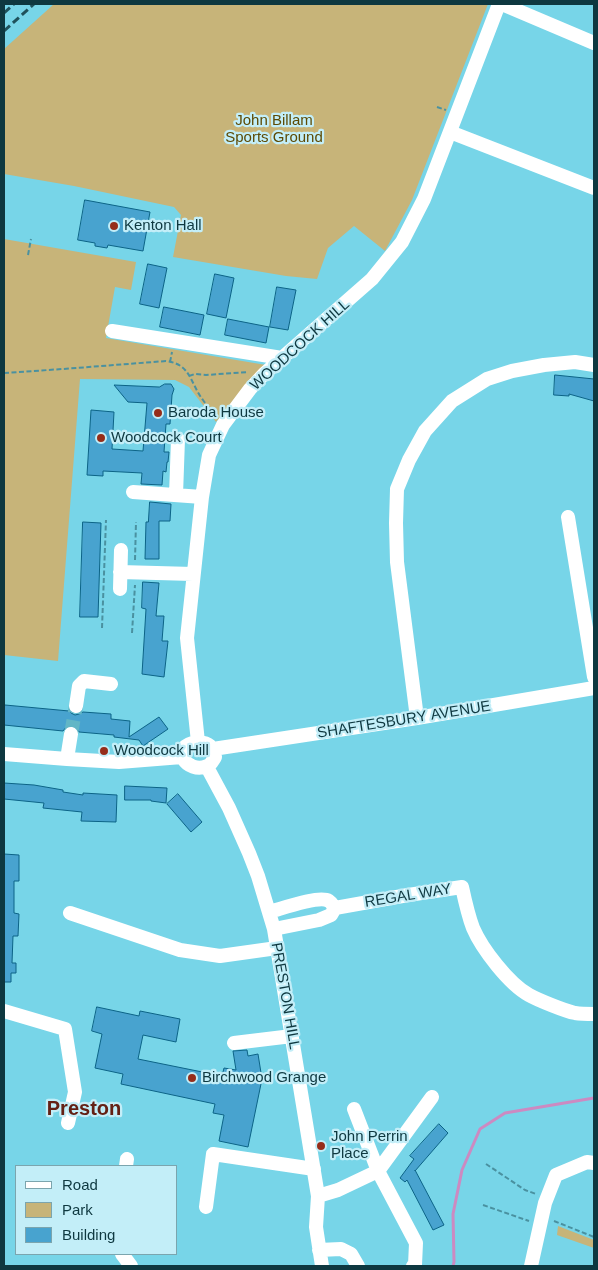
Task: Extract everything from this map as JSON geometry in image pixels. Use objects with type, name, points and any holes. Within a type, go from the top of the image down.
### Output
[{"type":"street","points":[[500,4],[594,43]]},
{"type":"street","name":"WOODCOCK HILL","points":[[198,742],[187,638],[202,497],[209,455],[223,425],[250,389],[264,374],[372,279],[402,242],[424,199],[500,4]]},
{"type":"street","points":[[450,132],[594,188]]},
{"type":"street","points":[[112,331],[282,358]]},
{"type":"street","points":[[417,718],[397,562],[397,489],[409,460],[425,431],[452,401],[488,379],[512,371],[544,364],[575,362],[594,365]]},
{"type":"street","points":[[176,495],[178,439]]},
{"type":"street","points":[[133,492],[202,497]]},
{"type":"street","points":[[568,517],[594,676]]},
{"type":"street","points":[[120,589],[121,550]]},
{"type":"street","points":[[120,572],[193,574]]},
{"type":"street","points":[[76,706],[79,686],[84,681],[111,684]]},
{"type":"street","name":"SHAFTESBURY AVENUE","points":[[213,749],[417,718],[594,688]]},
{"type":"street","points":[[67,759],[71,734]]},
{"type":"street","points":[[198,742],[213,749],[215,757],[207,767],[199,768],[190,765],[182,757],[182,751],[188,744],[198,742]]},
{"type":"street","points":[[4,754],[119,762],[182,757]]},
{"type":"street","name":"PRESTON HILL","points":[[207,767],[229,808],[249,853],[274,929],[318,1196],[316,1227],[322,1266]]},
{"type":"street","name":"REGAL WAY","points":[[335,908],[462,887],[473,927],[479,940],[488,955],[512,981],[528,995],[574,1013],[594,1014]]},
{"type":"street","name":"REGAL WAY","points":[[269,912],[319,899],[329,901],[335,908]]},
{"type":"street","name":"REGAL WAY","points":[[274,929],[319,920],[331,915],[335,908]]},
{"type":"street","points":[[70,913],[180,950],[220,956],[277,948]]},
{"type":"street","points":[[4,1011],[65,1030],[75,1092],[68,1123]]},
{"type":"street","points":[[234,1043],[292,1036]]},
{"type":"street","points":[[318,1196],[338,1190],[378,1170],[432,1097]]},
{"type":"street","points":[[354,1109],[378,1170],[416,1243],[415,1266],[413,1266]]},
{"type":"street","points":[[206,1207],[213,1154],[314,1169]]},
{"type":"street","points":[[531,1266],[547,1198],[556,1175],[587,1162],[594,1163]]},
{"type":"street","points":[[319,1250],[341,1249],[351,1254],[358,1266]]},
{"type":"street","points":[[123,1255],[131,1266]]},
{"type":"path","points":[[28,255],[31,238]]},
{"type":"path","points":[[4,373],[166,361],[175,362],[189,376],[202,400],[223,425]]},
{"type":"path","points":[[189,376],[253,371],[264,374]]},
{"type":"path","points":[[102,628],[106,520]]},
{"type":"path","points":[[135,566],[136,522]]},
{"type":"path","points":[[132,633],[136,577]]},
{"type":"path","points":[[486,1164],[525,1190],[547,1198]]},
{"type":"path","points":[[483,1205],[594,1237]]},
{"type":"green space","name":"John Billam Sports Ground","points":[[54,4],[488,4],[412,200],[385,251],[354,226],[328,248],[317,279],[286,276],[173,257],[181,215],[174,207],[74,186],[4,174],[4,49]]},
{"type":"green space","points":[[4,239],[136,262],[131,290],[115,287],[106,338],[266,365],[216,422],[189,387],[175,380],[80,379],[58,661],[4,655]]},
{"type":"green space","points":[[558,1226],[594,1240],[594,1248],[557,1235]]},
{"type":"building","name":"Kenton Hall","points":[[85,200],[150,212],[143,251],[108,245],[107,248],[95,246],[95,243],[78,240]]},
{"type":"building","points":[[148,264],[167,268],[159,308],[140,304]]},
{"type":"building","points":[[215,274],[234,278],[226,318],[207,314]]},
{"type":"building","points":[[277,287],[296,290],[288,330],[270,327]]},
{"type":"building","points":[[164,307],[204,315],[200,335],[160,327]]},
{"type":"building","points":[[228,319],[269,327],[266,343],[225,335]]},
{"type":"building","points":[[555,375],[594,379],[594,401],[569,394],[569,396],[554,395]]},
{"type":"building","name":"Woodcock Court","points":[[171,384],[174,389],[170,424],[166,424],[164,452],[169,452],[166,472],[163,471],[162,485],[141,484],[142,473],[103,471],[103,476],[87,475],[91,410],[114,412],[112,449],[143,451],[147,403],[128,402],[114,385],[159,387]]},
{"type":"building","points":[[150,502],[171,504],[170,521],[159,521],[159,559],[145,559],[146,522],[148,522]]},
{"type":"building","points":[[83,522],[101,523],[98,617],[80,617]]},
{"type":"building","points":[[143,582],[159,583],[156,616],[164,616],[162,641],[168,641],[164,677],[142,674],[146,609],[142,608]]},
{"type":"building","points":[[5,705],[69,711],[75,715],[83,712],[111,714],[111,719],[130,721],[129,737],[159,717],[168,729],[143,746],[139,740],[114,737],[114,735],[79,732],[72,725],[67,726],[63,731],[4,725]]},
{"type":"building","points":[[4,783],[34,785],[83,795],[83,793],[117,795],[116,822],[81,821],[82,812],[43,808],[44,803],[4,799]]},
{"type":"building","points":[[125,786],[167,788],[166,803],[151,800],[125,800]]},
{"type":"building","points":[[178,794],[202,822],[191,832],[167,804]]},
{"type":"building","points":[[4,854],[19,855],[19,881],[14,881],[14,913],[19,914],[18,936],[13,936],[12,963],[16,963],[16,973],[11,973],[11,982],[4,982]]},
{"type":"building","name":"Birchwood Grange","points":[[97,1007],[139,1016],[140,1011],[180,1019],[176,1042],[143,1035],[138,1059],[222,1076],[224,1068],[236,1070],[233,1051],[247,1050],[248,1056],[258,1054],[262,1079],[248,1147],[219,1141],[224,1115],[213,1113],[215,1104],[121,1084],[123,1074],[95,1068],[102,1034],[92,1031]]},
{"type":"building","points":[[439,1124],[448,1133],[415,1171],[444,1225],[433,1230],[407,1180],[405,1182],[400,1178],[414,1159],[410,1156]]},
{"type":"waterway","points":[[453,1266],[453,1214],[462,1170],[480,1129],[505,1113],[594,1098]]},
{"type":"tunnel","points":[[71,734],[76,706]]},
{"type":"railway","points":[[4,13],[14,4]]},
{"type":"railway","points":[[4,31],[34,4]]},
{"type":"place","name":"Kenton Hall","points":[[114,226]]},
{"type":"place","name":"Baroda House","points":[[158,413]]},
{"type":"place","name":"Woodcock Court","points":[[101,438]]},
{"type":"place","name":"Woodcock Hill","points":[[104,751]]},
{"type":"place","name":"Birchwood Grange","points":[[192,1078]]},
{"type":"place","name":"John Perrin Place","points":[[321,1146]]},
{"type":"district","name":"Preston","points":[[84,1109]]}]
